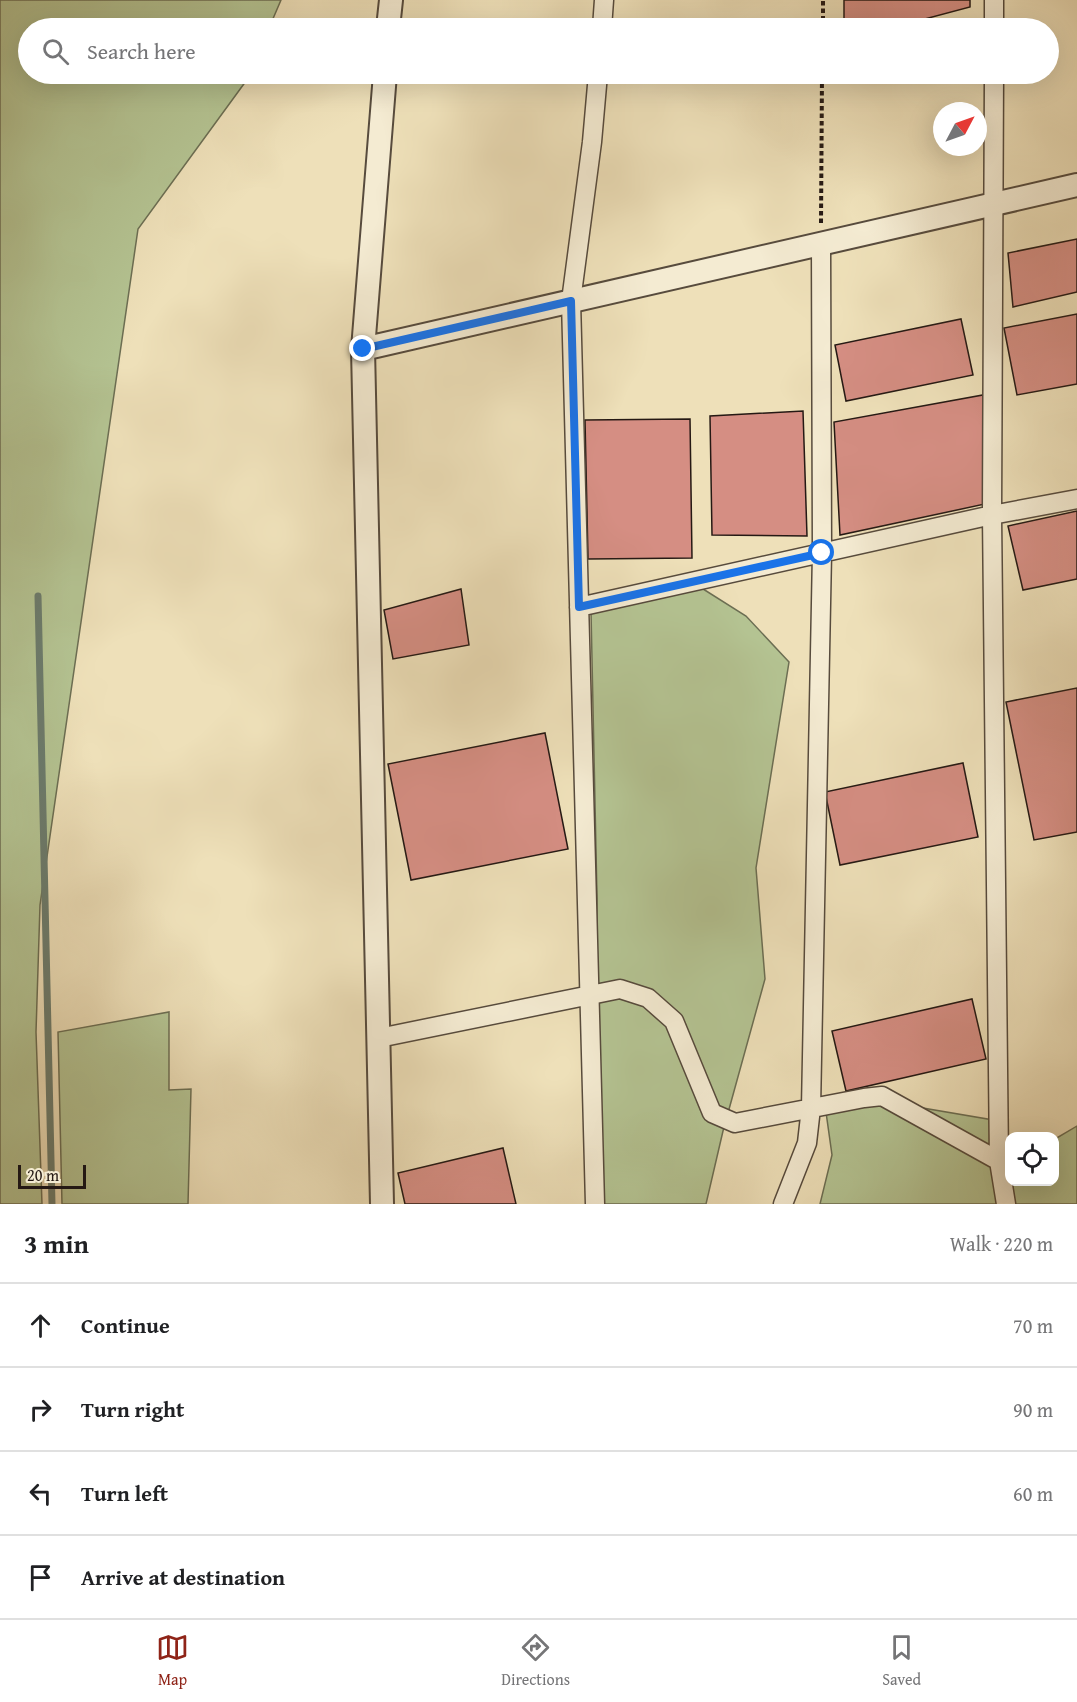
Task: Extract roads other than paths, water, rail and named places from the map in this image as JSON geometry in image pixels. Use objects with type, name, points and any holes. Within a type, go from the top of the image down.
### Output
[{"type":"street","points":[[389,18],[391,0]]},
{"type":"street","points":[[603,18],[604,0]]},
{"type":"street","points":[[994,0],[994,18]]},
{"type":"street","points":[[382,1204],[363,349],[384,84]]},
{"type":"street","points":[[595,1204],[571,301],[592,142],[597,84]]},
{"type":"street","points":[[994,84],[992,515],[999,1161],[1006,1204]]},
{"type":"street","points":[[363,349],[1077,185]]},
{"type":"street","points":[[783,1204],[807,1143],[811,1108],[822,553],[820,244]]},
{"type":"street","points":[[579,607],[992,515],[1077,499]]},
{"type":"street","points":[[379,1038],[620,989],[648,998],[674,1021],[712,1113],[735,1123],[882,1096],[999,1161]]},
{"type":"waterway","points":[[38,596],[52,1204]]}]
